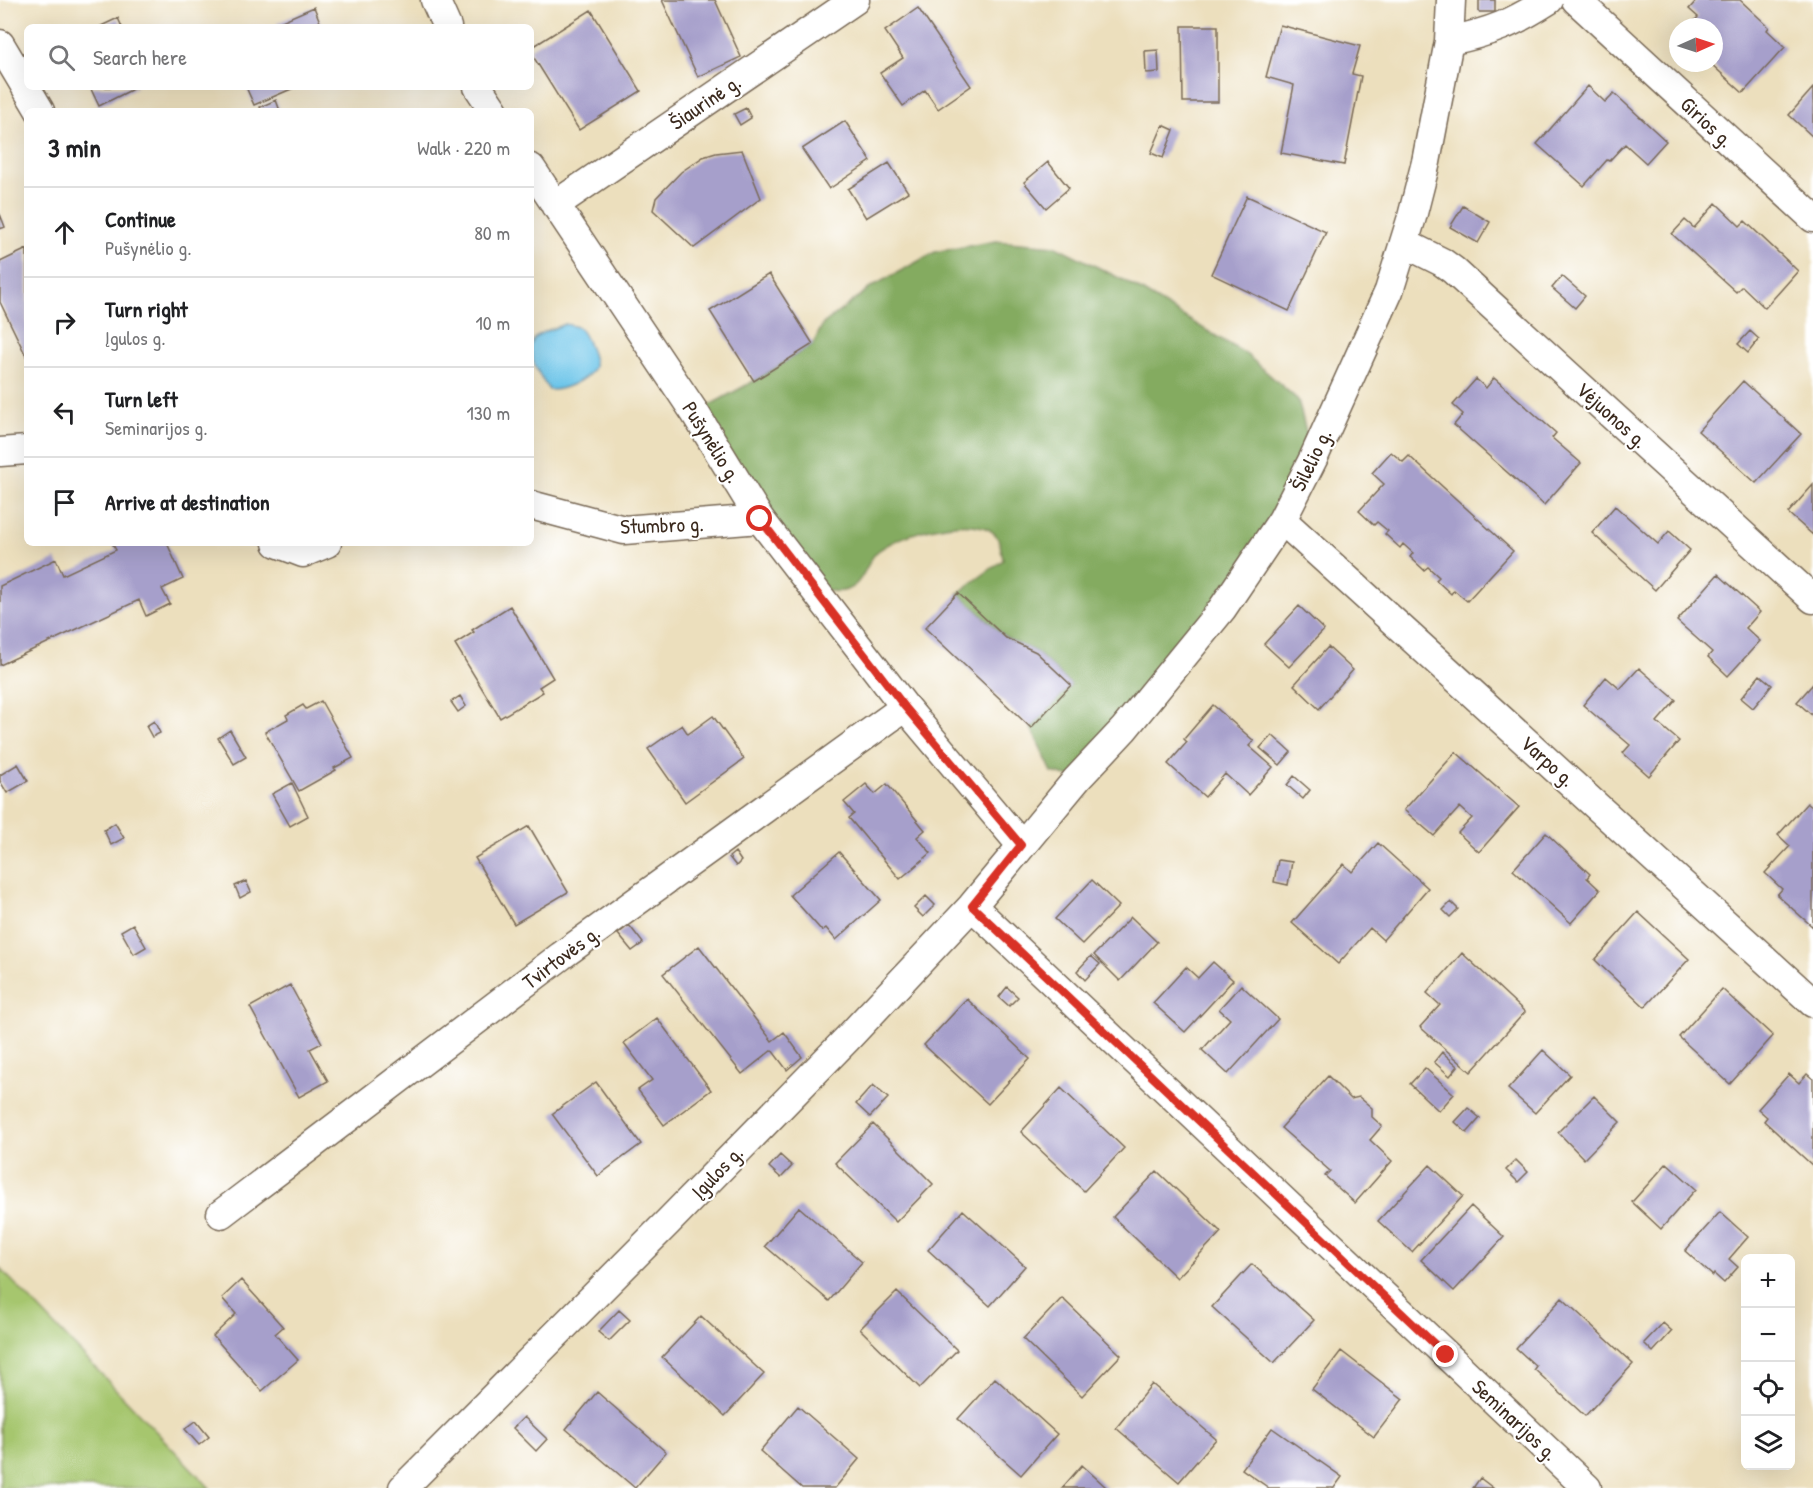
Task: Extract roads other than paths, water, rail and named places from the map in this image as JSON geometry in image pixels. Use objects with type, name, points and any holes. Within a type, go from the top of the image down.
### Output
[{"type":"street","points":[[435,0],[446,24]]},
{"type":"street","name":"Šiaurinė g.","points":[[555,205],[855,0]]},
{"type":"street","name":"Šilelio g.","points":[[1021,845],[1077,779],[1124,729],[1222,609],[1282,520],[1313,459],[1389,291],[1426,162],[1449,41],[1451,0]]},
{"type":"street","points":[[1449,41],[1482,34],[1516,21],[1550,0]]},
{"type":"street","name":"Girios g.","points":[[1576,0],[1813,218]]},
{"type":"street","points":[[0,44],[24,84]]},
{"type":"street","points":[[27,90],[38,108]]},
{"type":"street","points":[[480,90],[492,108]]},
{"type":"street","name":"Pušynėlio g.","points":[[534,173],[695,412],[760,519],[905,707],[1021,845]]},
{"type":"street","name":"Vėjuonos g.","points":[[1404,243],[1453,270],[1813,599]]},
{"type":"street","points":[[0,452],[24,450]]},
{"type":"street","name":"Stumbro g.","points":[[534,506],[624,530],[760,519]]},
{"type":"street","name":"Varpo g.","points":[[1282,520],[1813,1003]]},
{"type":"street","points":[[284,546],[303,554],[320,546]]},
{"type":"street","name":"Tvirtovės g.","points":[[221,1214],[561,956],[905,707]]},
{"type":"street","name":"Įgulos g.","points":[[403,1488],[847,1039],[972,906],[1021,845]]},
{"type":"street","name":"Seminarijos g.","points":[[972,906],[1587,1488]]},
{"type":"water","points":[[565,324],[578,327],[592,353],[594,367],[591,372],[574,384],[549,390],[534,364],[534,340],[541,333]]}]
